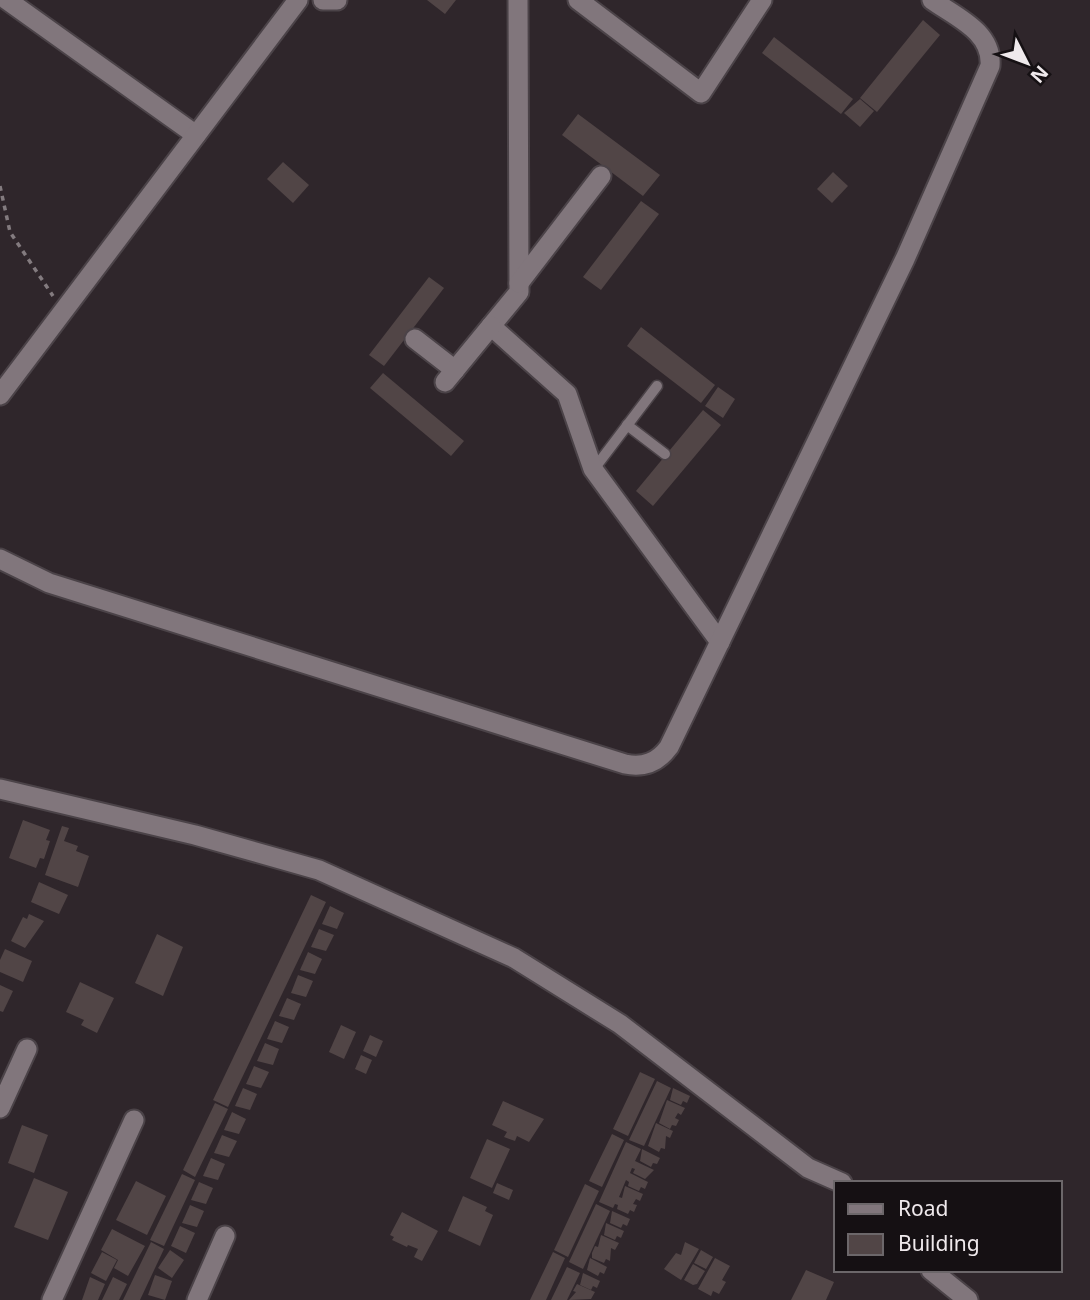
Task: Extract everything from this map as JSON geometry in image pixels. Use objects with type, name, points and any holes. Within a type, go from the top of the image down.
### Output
[{"type":"street","points":[[7,0],[196,135]]},
{"type":"street","points":[[0,395],[298,0]]},
{"type":"street","points":[[323,0],[337,0]]},
{"type":"street","points":[[415,339],[450,376],[520,292],[518,0]]},
{"type":"street","points":[[578,0],[701,93],[762,0]]},
{"type":"street","points":[[0,559],[49,583],[633,766],[657,760],[668,747],[905,260],[990,66],[989,49],[981,34],[932,0]]},
{"type":"street","points":[[519,283],[601,176]]},
{"type":"street","points":[[491,326],[567,394],[593,469],[720,642]]},
{"type":"street","points":[[2,793],[182,832],[319,870],[514,958],[620,1024],[808,1168],[837,1181]]},
{"type":"street","points":[[0,1108],[27,1049]]},
{"type":"street","points":[[52,1300],[134,1120]]},
{"type":"street","points":[[197,1300],[225,1236]]},
{"type":"street","points":[[933,1272],[968,1300]]},
{"type":"lane","points":[[593,469],[657,386]]},
{"type":"lane","points":[[627,425],[665,454]]},
{"type":"path","points":[[0,187],[10,232],[52,295],[65,309]]},
{"type":"building","points":[[427,0],[456,0],[445,14]]},
{"type":"building","points":[[923,20],[940,35],[877,112],[860,98]]},
{"type":"building","points":[[774,37],[853,99],[841,114],[762,53]]},
{"type":"building","points":[[860,99],[874,111],[860,127],[844,113]]},
{"type":"building","points":[[578,114],[660,175],[643,196],[562,135]]},
{"type":"building","points":[[283,162],[309,185],[293,203],[267,179]]},
{"type":"building","points":[[833,172],[848,186],[832,203],[817,189]]},
{"type":"building","points":[[641,201],[659,214],[601,290],[583,277]]},
{"type":"building","points":[[429,277],[444,288],[384,366],[369,355]]},
{"type":"building","points":[[641,327],[715,385],[701,403],[627,346]]},
{"type":"building","points":[[383,373],[464,441],[451,456],[370,388]]},
{"type":"building","points":[[718,387],[735,399],[723,418],[705,406]]},
{"type":"building","points":[[703,410],[721,425],[653,506],[636,491]]},
{"type":"building","points":[[23,820],[50,830],[46,840],[50,841],[44,859],[40,858],[36,868],[9,858]]},
{"type":"building","points":[[62,826],[69,828],[64,841],[78,846],[76,851],[89,856],[78,887],[45,875]]},
{"type":"building","points":[[39,882],[68,895],[59,914],[31,902]]},
{"type":"building","points":[[311,895],[326,902],[228,1107],[213,1100]]},
{"type":"building","points":[[330,906],[344,913],[337,929],[322,924]]},
{"type":"building","points":[[29,914],[44,921],[25,948],[11,941],[23,917],[27,919]]},
{"type":"building","points":[[319,929],[334,935],[326,951],[311,947]]},
{"type":"building","points":[[157,934],[183,947],[163,996],[135,983]]},
{"type":"building","points":[[5,949],[32,961],[23,982],[0,972],[0,960]]},
{"type":"building","points":[[308,952],[322,959],[315,974],[300,970]]},
{"type":"building","points":[[298,975],[313,981],[306,997],[291,993]]},
{"type":"building","points":[[80,982],[114,998],[97,1033],[81,1025],[84,1020],[66,1012]]},
{"type":"building","points":[[0,985],[13,991],[3,1012],[0,1011]]},
{"type":"building","points":[[287,998],[301,1004],[294,1020],[279,1016]]},
{"type":"building","points":[[275,1021],[289,1027],[282,1043],[267,1039]]},
{"type":"building","points":[[341,1025],[356,1032],[344,1059],[329,1052]]},
{"type":"building","points":[[370,1035],[383,1041],[376,1057],[363,1051]]},
{"type":"building","points":[[265,1043],[279,1049],[273,1065],[257,1061]]},
{"type":"building","points":[[361,1055],[372,1060],[366,1074],[355,1069]]},
{"type":"building","points":[[254,1066],[269,1072],[261,1088],[246,1084]]},
{"type":"building","points":[[640,1072],[655,1079],[628,1136],[613,1129]]},
{"type":"building","points":[[657,1081],[671,1088],[644,1146],[629,1140]]},
{"type":"building","points":[[243,1088],[257,1094],[250,1110],[235,1106]]},
{"type":"building","points":[[673,1088],[690,1096],[687,1103],[683,1101],[681,1105],[670,1100]]},
{"type":"building","points":[[667,1100],[685,1108],[681,1115],[678,1113],[675,1118],[679,1120],[676,1126],[672,1125],[670,1129],[659,1123]]},
{"type":"building","points":[[503,1101],[544,1119],[529,1142],[517,1136],[515,1141],[504,1137],[507,1132],[492,1125]]},
{"type":"building","points":[[215,1103],[228,1109],[195,1177],[183,1170]]},
{"type":"building","points":[[232,1112],[246,1119],[239,1134],[224,1130]]},
{"type":"building","points":[[656,1123],[673,1131],[670,1138],[666,1136],[665,1149],[661,1148],[659,1152],[648,1146]]},
{"type":"building","points":[[22,1125],[48,1135],[34,1173],[8,1163]]},
{"type":"building","points":[[612,1134],[624,1140],[602,1187],[589,1181]]},
{"type":"building","points":[[222,1135],[237,1141],[229,1157],[214,1153]]},
{"type":"building","points":[[487,1139],[510,1149],[492,1188],[470,1178]]},
{"type":"building","points":[[626,1142],[641,1149],[635,1161],[654,1170],[645,1179],[633,1173],[635,1169],[632,1168],[630,1173],[648,1182],[645,1189],[641,1187],[639,1191],[628,1186],[629,1182],[626,1180],[619,1197],[622,1198],[625,1186],[643,1194],[640,1201],[636,1199],[633,1204],[637,1205],[634,1212],[630,1210],[628,1214],[617,1209],[618,1205],[615,1204],[613,1208],[599,1202]]},
{"type":"building","points":[[642,1149],[660,1158],[657,1164],[653,1163],[651,1167],[640,1161]]},
{"type":"building","points":[[211,1158],[225,1164],[218,1180],[203,1176]]},
{"type":"building","points":[[182,1174],[195,1180],[164,1246],[150,1240]]},
{"type":"building","points":[[34,1178],[68,1192],[48,1240],[14,1227]]},
{"type":"building","points":[[136,1181],[166,1196],[147,1235],[116,1220]]},
{"type":"building","points":[[199,1182],[213,1188],[206,1204],[191,1200]]},
{"type":"building","points":[[497,1183],[513,1190],[509,1200],[493,1193]]},
{"type":"building","points":[[585,1184],[599,1191],[568,1257],[554,1250]]},
{"type":"building","points":[[463,1196],[487,1207],[485,1211],[493,1215],[480,1246],[448,1231]]},
{"type":"building","points":[[596,1204],[610,1211],[583,1269],[569,1262]]},
{"type":"building","points":[[190,1205],[204,1211],[197,1227],[182,1223]]},
{"type":"building","points":[[612,1211],[630,1219],[627,1226],[623,1224],[621,1228],[610,1223]]},
{"type":"building","points":[[402,1212],[438,1231],[422,1261],[414,1257],[418,1249],[392,1240],[394,1237],[390,1235]]},
{"type":"building","points":[[606,1223],[624,1231],[621,1238],[617,1236],[615,1240],[604,1235]]},
{"type":"building","points":[[180,1226],[195,1233],[186,1253],[171,1246]]},
{"type":"building","points":[[112,1229],[145,1246],[128,1276],[114,1268],[118,1260],[101,1250]]},
{"type":"building","points":[[601,1235],[619,1243],[615,1250],[611,1248],[610,1261],[606,1259],[604,1263],[592,1258]]},
{"type":"building","points":[[151,1242],[164,1249],[140,1300],[123,1300]]},
{"type":"building","points":[[685,1242],[699,1249],[681,1280],[664,1269],[676,1253],[681,1255]]},
{"type":"building","points":[[170,1250],[184,1260],[172,1278],[158,1268]]},
{"type":"building","points":[[701,1250],[713,1257],[706,1269],[694,1263]]},
{"type":"building","points":[[102,1252],[117,1260],[106,1281],[91,1273]]},
{"type":"building","points":[[553,1252],[565,1258],[546,1300],[530,1300]]},
{"type":"building","points":[[590,1258],[607,1267],[604,1274],[600,1272],[598,1276],[587,1270]]},
{"type":"building","points":[[715,1258],[730,1266],[722,1280],[726,1282],[719,1294],[713,1291],[711,1296],[698,1289]]},
{"type":"building","points":[[693,1264],[705,1271],[697,1284],[693,1285],[684,1280]]},
{"type":"building","points":[[567,1267],[580,1273],[567,1300],[551,1300]]},
{"type":"building","points":[[806,1270],[834,1282],[826,1300],[791,1300]]},
{"type":"building","points":[[583,1273],[600,1281],[597,1288],[593,1286],[591,1290],[580,1285]]},
{"type":"building","points":[[155,1275],[172,1281],[165,1300],[148,1295]]},
{"type":"building","points":[[90,1277],[105,1284],[98,1300],[82,1300]]},
{"type":"building","points":[[113,1277],[127,1284],[119,1300],[102,1300]]},
{"type":"building","points":[[577,1284],[595,1292],[591,1299],[569,1300],[576,1292],[573,1291]]}]
